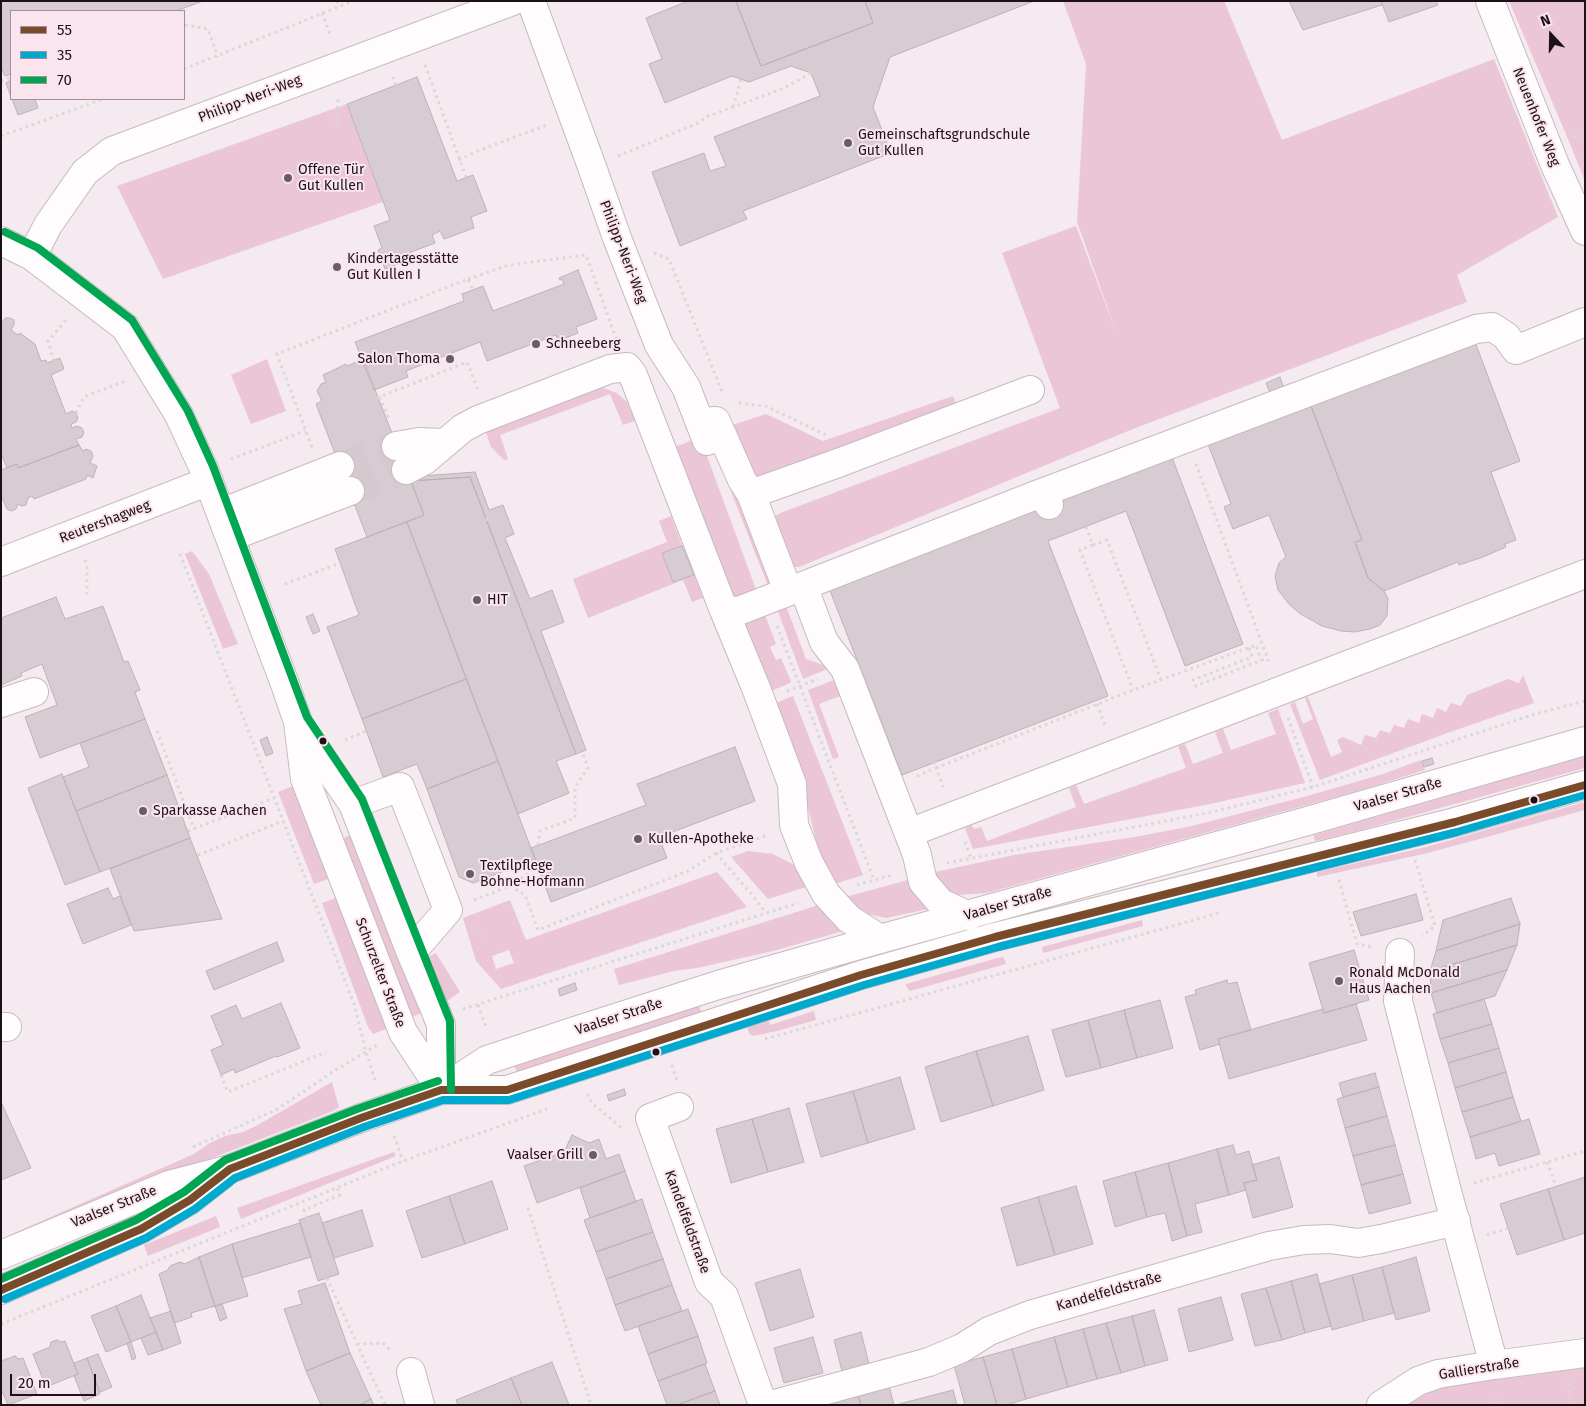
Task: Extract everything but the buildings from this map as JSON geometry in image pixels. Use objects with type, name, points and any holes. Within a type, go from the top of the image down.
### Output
[{"type":"street","name":"Philipp-Neri-Weg","points":[[32,256],[48,226],[85,172],[112,151],[513,1]]},
{"type":"street","name":"Philipp-Neri-Weg","points":[[531,1],[616,238],[659,344],[686,386],[703,432],[716,421],[742,480],[751,494]]},
{"type":"street","name":"Neuenhofer Weg","points":[[1490,1],[1555,166],[1585,231]]},
{"type":"street","name":"Schurzelter Straße","points":[[1,241],[32,256],[125,328],[179,415],[207,475],[298,722],[305,779],[403,1032],[441,1090]]},
{"type":"street","points":[[722,608],[736,612],[786,592],[1047,499],[1476,329],[1492,328],[1506,336],[1516,350],[1585,322]]},
{"type":"street","points":[[397,446],[419,442],[444,443],[463,428],[478,420],[610,369],[627,367],[659,344]]},
{"type":"street","points":[[627,367],[633,375],[792,784],[794,825],[809,863],[826,894],[849,919],[880,939]]},
{"type":"street","points":[[969,916],[941,903],[923,882],[917,855],[909,833],[845,669],[786,592],[751,494],[1030,390]]},
{"type":"street","name":"Reutershagweg","points":[[1,562],[207,475]]},
{"type":"street","points":[[226,525],[345,478]]},
{"type":"street","points":[[909,833],[1585,574]]},
{"type":"street","points":[[1,703],[34,692]]},
{"type":"street","name":"Schurzelter Straße","points":[[298,722],[353,804],[440,1025],[441,1090]]},
{"type":"street","name":"Vaalser Straße","points":[[1,1255],[169,1185],[230,1168],[441,1090],[487,1060],[718,986],[880,939],[969,916],[1304,822],[1585,741]]},
{"type":"street","name":"Vaalser Straße","points":[[441,1090],[507,1090],[862,975],[995,937],[1446,824],[1585,785]]},
{"type":"street","points":[[353,804],[400,787],[448,910],[411,953]]},
{"type":"street","points":[[1400,953],[1398,1001],[1494,1365]]},
{"type":"street","name":"Kandelfeldstraße","points":[[679,1097],[650,1118],[709,1282],[724,1296],[763,1405]]},
{"type":"street","name":"Vaalser Straße","points":[[1,1290],[141,1229],[190,1200],[230,1168]]},
{"type":"street","name":"Kandelfeldstraße","points":[[771,1405],[929,1362],[962,1348],[989,1331],[1030,1315],[1269,1246],[1304,1240],[1330,1239],[1358,1243],[1456,1222]]},
{"type":"street","name":"Gallierstraße","points":[[1381,1405],[1418,1381],[1438,1374],[1585,1354]]},
{"type":"street","points":[[411,1372],[420,1405]]},
{"type":"path","points":[[337,1],[339,7]]},
{"type":"path","points":[[185,69],[353,1]]},
{"type":"path","points":[[185,25],[208,30],[218,56]]},
{"type":"path","points":[[415,38],[466,177]]},
{"type":"path","points":[[592,167],[732,107],[782,89],[811,73]]},
{"type":"path","points":[[732,107],[741,80]]},
{"type":"path","points":[[336,128],[338,98]]},
{"type":"path","points":[[1,136],[100,100]]},
{"type":"path","points":[[459,160],[475,152],[542,127]]},
{"type":"path","points":[[616,238],[669,259],[726,402]]},
{"type":"path","points":[[313,449],[278,354],[468,279],[509,265],[586,255],[627,367]]},
{"type":"path","points":[[468,279],[472,290]]},
{"type":"path","points":[[54,360],[48,342],[85,296]]},
{"type":"path","points":[[608,345],[617,341]]},
{"type":"path","points":[[397,446],[378,397],[467,362],[479,395]]},
{"type":"path","points":[[76,413],[84,397],[152,370]]},
{"type":"path","points":[[734,403],[766,406],[830,436]]},
{"type":"path","points":[[207,475],[305,431]]},
{"type":"path","points":[[1203,483],[1313,787]]},
{"type":"path","points":[[1086,526],[1093,545]]},
{"type":"path","points":[[1133,690],[1080,550],[1107,540],[1161,680]]},
{"type":"path","points":[[180,554],[354,1004],[377,1086]]},
{"type":"path","points":[[85,559],[87,594]]},
{"type":"path","points":[[285,584],[340,563]]},
{"type":"path","points":[[786,592],[800,686],[874,880]]},
{"type":"path","points":[[934,762],[936,768],[1133,690],[1256,645],[1261,660]]},
{"type":"path","points":[[1249,648],[1252,657],[1193,680],[1196,686],[1267,658]]},
{"type":"path","points":[[758,694],[800,686],[845,669]]},
{"type":"path","points":[[486,1026],[478,1005],[826,894],[919,868],[1212,812],[1313,787],[1534,714],[1585,701]]},
{"type":"path","points":[[157,731],[194,829]]},
{"type":"path","points":[[345,740],[366,731]]},
{"type":"path","points":[[538,845],[540,831],[574,818],[575,787],[588,768],[582,752]]},
{"type":"path","points":[[162,762],[167,760]]},
{"type":"path","points":[[175,797],[180,795]]},
{"type":"path","points":[[188,831],[274,798]]},
{"type":"path","points":[[198,855],[283,821]]},
{"type":"path","points":[[510,886],[526,895],[538,930],[688,871],[716,853],[794,825]]},
{"type":"path","points":[[716,853],[766,913]]},
{"type":"path","points":[[1406,862],[1422,858]]},
{"type":"path","points":[[1348,877],[1339,880],[1358,944],[1400,953],[1435,926],[1415,860]]},
{"type":"path","points":[[448,910],[510,886],[538,867]]},
{"type":"path","points":[[758,1041],[1224,911]]},
{"type":"path","points":[[221,1074],[228,1092],[326,1052]]},
{"type":"path","points":[[188,1149],[276,1110],[366,1052]]},
{"type":"path","points":[[664,1068],[672,1064],[679,1097]]},
{"type":"path","points":[[578,1098],[596,1092]]},
{"type":"path","points":[[587,1094],[592,1103],[621,1128],[639,1136],[657,1138]]},
{"type":"path","points":[[1,1324],[403,1161],[552,1108]]},
{"type":"path","points":[[392,1129],[403,1161]]},
{"type":"path","points":[[1447,1191],[1585,1151]]},
{"type":"path","points":[[1547,1162],[1556,1186]]},
{"type":"path","points":[[304,1210],[340,1195],[337,1188]]},
{"type":"path","points":[[301,1202],[307,1218]]},
{"type":"path","points":[[528,1208],[590,1405]]},
{"type":"path","points":[[327,1278],[385,1405]]},
{"type":"path","points":[[357,1344],[383,1343],[411,1372]]},
{"type":"path","points":[[1569,1376],[1570,1405]]},
{"type":"shaded area","points":[[1063,1],[1224,1],[1282,140],[1494,59],[1558,217],[1457,275],[1467,302],[1133,429],[799,567],[791,567],[769,519],[783,512],[1060,408],[1002,253],[1076,226],[1118,337],[1077,222],[1086,64]]},
{"type":"shaded area","points":[[1509,1],[1585,1],[1585,181],[1568,139]]},
{"type":"shaded area","points":[[347,104],[383,202],[163,279],[117,186]]},
{"type":"shaded area","points":[[267,359],[286,411],[251,424],[231,375]]},
{"type":"shaded area","points":[[601,387],[617,393],[627,402],[635,421],[623,425],[610,394],[500,435],[508,459],[504,460],[491,447],[486,432],[568,398]]},
{"type":"shaded area","points":[[953,396],[960,412],[754,488],[729,426],[766,414],[823,441]]},
{"type":"shaded area","points":[[700,437],[758,595],[735,602],[675,447]]},
{"type":"shaded area","points":[[714,448],[718,448],[775,586],[770,591]]},
{"type":"shaded area","points":[[671,516],[682,546],[662,553],[673,582],[694,575],[703,598],[692,602],[683,580],[588,618],[573,579],[667,542],[659,521]]},
{"type":"shaded area","points":[[192,551],[209,574],[238,644],[223,649],[185,554]]},
{"type":"shaded area","points":[[776,606],[786,606],[806,659],[829,667],[828,669],[803,679]]},
{"type":"shaded area","points":[[764,612],[776,644],[770,647],[776,660],[781,658],[791,681],[771,691],[743,622]]},
{"type":"shaded area","points":[[1523,675],[1534,703],[1320,780],[1290,704],[1295,702],[1303,724],[1313,719],[1305,698],[1308,697],[1331,757],[1342,752],[1337,740],[1343,737],[1361,745],[1365,735],[1376,738],[1380,730],[1390,733],[1394,725],[1404,728],[1408,719],[1419,723],[1422,714],[1433,718],[1437,708],[1446,712],[1451,703],[1461,706],[1467,695],[1508,679],[1519,683]]},
{"type":"shaded area","points":[[834,680],[840,696],[819,704],[839,757],[833,759],[808,690]]},
{"type":"shaded area","points":[[793,696],[863,875],[831,885],[820,857],[801,779],[775,707],[776,703]]},
{"type":"shaded area","points":[[1278,709],[1305,783],[1210,804],[973,849],[965,828],[972,825],[974,829],[981,827],[987,841],[1076,807],[1069,788],[1076,785],[1084,804],[1186,768],[1178,746],[1185,744],[1193,764],[1223,753],[1215,732],[1223,729],[1231,750],[1276,734],[1268,713]]},
{"type":"shaded area","points":[[1585,756],[1585,768],[1357,831],[1316,841],[1314,838],[1314,835]]},
{"type":"shaded area","points":[[1421,760],[1425,770],[1354,792],[987,893],[959,895],[948,892],[931,873],[1014,855],[1135,837],[1192,826],[1311,795],[1383,774]]},
{"type":"shaded area","points":[[293,786],[328,879],[314,884],[278,792]]},
{"type":"shaded area","points":[[1585,802],[1585,810],[1428,853],[1317,877],[1317,872],[1426,847]]},
{"type":"shaded area","points":[[356,834],[424,1012],[412,1017],[343,840],[345,837]]},
{"type":"shaded area","points":[[748,851],[773,854],[796,866],[809,886],[768,899],[731,857]]},
{"type":"shaded area","points":[[717,872],[747,907],[501,989],[476,961],[463,918],[510,900],[526,940]],"holes":[[[509,950],[514,963],[496,969],[492,956]]]},
{"type":"shaded area","points":[[908,880],[928,909],[886,918],[862,913],[842,898]]},
{"type":"shaded area","points":[[336,898],[386,1029],[373,1034],[368,1027],[322,903]]},
{"type":"shaded area","points":[[822,904],[842,929],[840,932],[773,951],[697,968],[674,971],[619,985],[614,969]]},
{"type":"shaded area","points":[[1142,920],[1143,926],[1043,953],[1042,947]]},
{"type":"shaded area","points":[[436,953],[460,992],[444,1003],[422,960]]},
{"type":"shaded area","points":[[1001,957],[1004,958],[1006,964],[910,991],[906,986],[906,984]]},
{"type":"shaded area","points":[[699,1006],[702,1013],[518,1076],[514,1065]]},
{"type":"shaded area","points":[[814,1011],[816,1020],[753,1036],[749,1033],[746,1022],[767,1015],[770,1025]]},
{"type":"shaded area","points":[[332,1082],[339,1107],[333,1111],[12,1236],[12,1234],[194,1154],[225,1136],[243,1132],[256,1126]]},
{"type":"shaded area","points":[[394,1152],[396,1156],[241,1219],[237,1208]]},
{"type":"shaded area","points":[[216,1216],[220,1227],[148,1256],[144,1245]]},
{"type":"shaded area","points":[[1585,1353],[1585,1405],[1381,1405],[1418,1381]]},
{"type":"tunnel","points":[[340,466],[396,446]]},
{"type":"tunnel","points":[[350,491],[406,470]]},
{"type":"transit line","name":"70","points":[[5,232],[38,248],[132,320],[188,411],[213,466],[307,717],[362,799],[450,1021],[451,1090]]},
{"type":"transit line","name":"55","points":[[1,1290],[141,1229],[190,1200],[230,1169],[361,1118],[441,1090],[507,1090],[861,975],[995,937],[1455,822],[1585,785]]},
{"type":"transit line","name":"35","points":[[5,1299],[146,1238],[195,1209],[235,1178],[364,1127],[443,1100],[509,1100],[864,985],[998,947],[1457,832],[1585,795]]},
{"type":"transit line","name":"70","points":[[1,1279],[136,1220],[184,1192],[225,1160],[357,1109],[438,1081]]},
{"type":"place","name":"Gemeinschaftsgrundschule Gut Kullen","points":[[848,143]]},
{"type":"place","name":"Offene Tür Gut Kullen","points":[[288,178]]},
{"type":"place","name":"Kindertagesstätte Gut Kullen I","points":[[337,267]]},
{"type":"place","name":"Schneeberg","points":[[536,344]]},
{"type":"place","name":"Salon Thoma","points":[[450,359]]},
{"type":"place","name":"HIT","points":[[477,600]]},
{"type":"place","name":"Sparkasse Aachen","points":[[143,811]]},
{"type":"place","name":"Kullen-Apotheke","points":[[638,839]]},
{"type":"place","name":"Textilpflege Bohne-Hofmann","points":[[470,874]]},
{"type":"place","name":"Ronald McDonald Haus Aachen","points":[[1339,981]]},
{"type":"place","name":"Vaalser Grill","points":[[593,1155]]}]
